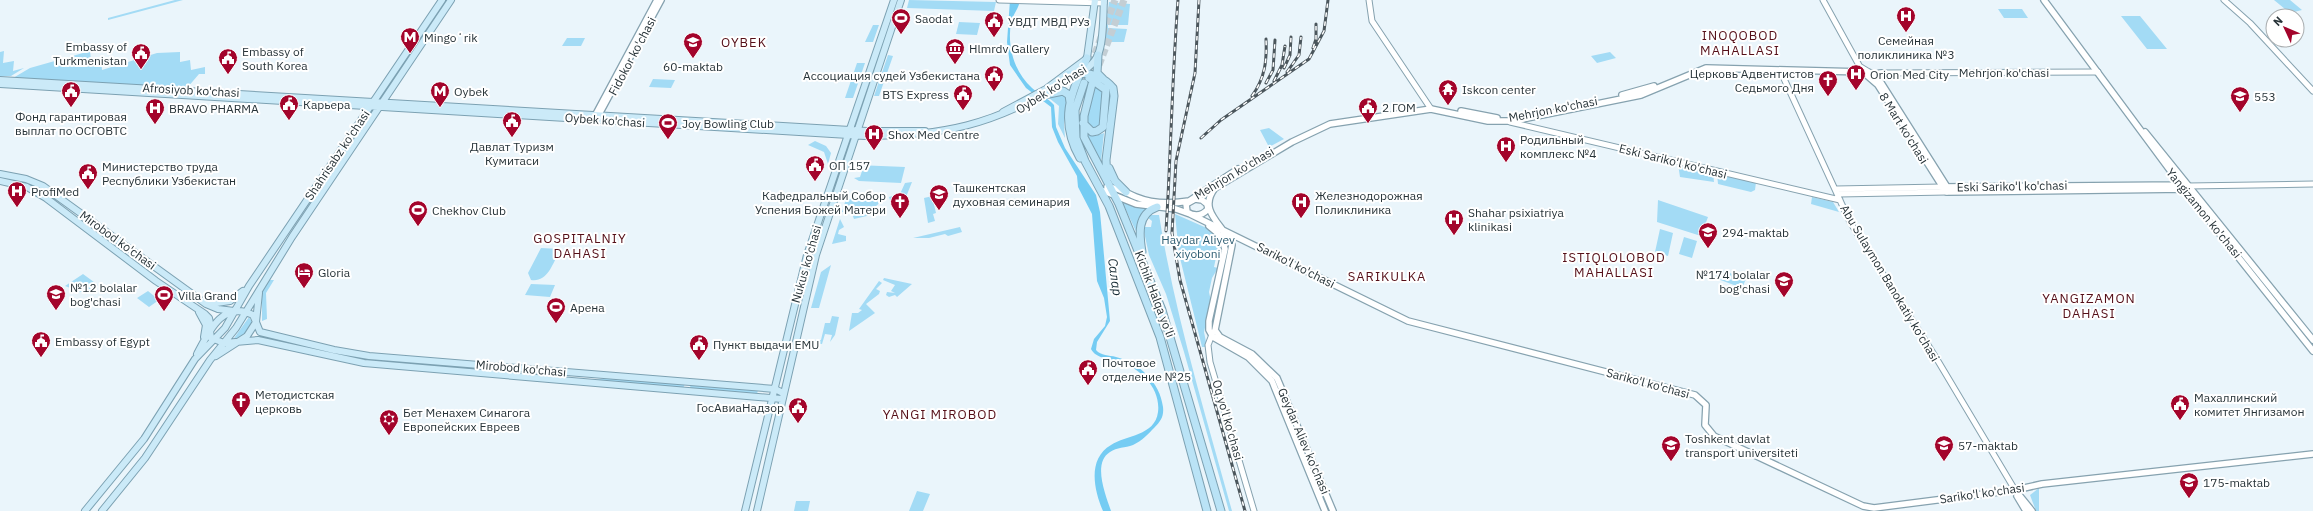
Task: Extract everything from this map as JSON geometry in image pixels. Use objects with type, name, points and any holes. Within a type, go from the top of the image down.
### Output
[{"type":"highway","points":[[1087,58],[1079,75],[1070,104],[1067,123],[1069,139],[1096,179]]},
{"type":"highway","points":[[1096,58],[1098,73],[1112,86],[1114,93],[1106,160],[1109,185]]},
{"type":"highway","points":[[1079,75],[1093,80],[1103,86],[1106,92],[1102,129],[1092,132],[1086,129],[1083,123]]},
{"type":"highway","points":[[1068,77],[1079,75],[1105,81]]},
{"type":"highway","name":"Kichik Halqa yo'li","points":[[1084,83],[1077,102],[1075,122],[1076,138],[1085,162],[1101,189],[1132,264],[1164,350],[1207,511]]},
{"type":"highway","name":"Kichik Halqa yo'li","points":[[1092,84],[1083,123],[1085,139],[1094,159],[1114,194],[1143,263],[1175,348],[1221,511]]},
{"type":"highway","points":[[1042,94],[1055,91],[1064,92],[1070,97],[1070,104]]},
{"type":"highway","points":[[1085,162],[1091,163],[1094,159]]},
{"type":"highway","points":[[1106,160],[1115,182],[1126,192]]},
{"type":"highway","points":[[1132,264],[1138,267],[1143,263],[1140,240],[1141,222],[1145,213],[1157,207]]},
{"type":"highway","points":[[1164,350],[1175,348]]},
{"type":"highway","points":[[1200,486],[1213,483]]},
{"type":"main road","name":"Shahrisabz ko'chasi","points":[[194,360],[224,328],[249,286],[371,103],[442,0]]},
{"type":"main road","name":"Shahrisabz ko'chasi","points":[[205,366],[247,311],[292,237],[451,0]]},
{"type":"main road","name":"Fidokor ko'chasi","points":[[597,116],[657,0]]},
{"type":"main road","name":"Fidokor ko'chasi","points":[[597,116],[662,0]]},
{"type":"main road","name":"Nukus ko'chasi","points":[[746,511],[806,256],[850,132],[894,0]]},
{"type":"main road","name":"Nukus ko'chasi","points":[[757,511],[782,396],[817,254],[901,0]]},
{"type":"main road","name":"Yangizamon ko'chasi","points":[[2044,0],[2180,184],[2186,188],[2313,340]]},
{"type":"main road","points":[[1100,1],[1096,58],[1089,61],[1087,58],[1100,1]]},
{"type":"main road","name":"Oybek ko'chasi","points":[[381,104],[914,136],[956,130],[998,118],[1036,98],[1068,77],[1087,58]]},
{"type":"main road","name":"Oybek ko'chasi","points":[[1079,75],[1096,58]]},
{"type":"main road","name":"Mehrjon ko'chasi","points":[[1189,201],[1231,173],[1316,126],[1352,119],[1443,107],[1506,118],[1644,90],[1697,66],[1853,70],[1871,73]]},
{"type":"main road","name":"Mehrjon ko'chasi","points":[[1430,108],[1488,121],[1507,122],[1641,95],[1702,69],[1863,72]]},
{"type":"main road","name":"8 Mart ko'chasi","points":[[1863,72],[1878,85],[1945,189]]},
{"type":"main road","name":"Yangizamon ko'chasi","points":[[2098,72],[2104,77],[2186,188],[2313,351]]},
{"type":"main road","name":"8 Mart ko'chasi","points":[[1871,73],[1878,78],[1945,189]]},
{"type":"main road","points":[[1878,78],[1877,74],[1882,73]]},
{"type":"main road","name":"Afrosiyob ko'chasi","points":[[0,80],[381,104]]},
{"type":"main road","name":"Afrosiyob ko'chasi","points":[[0,84],[371,103]]},
{"type":"main road","name":"Mehrjon ko'chasi","points":[[1208,207],[1213,190],[1243,170],[1319,128],[1352,119]]},
{"type":"main road","name":"Mirobod ko'chasi","points":[[0,174],[33,181],[49,190],[206,304],[218,309],[247,311],[253,315],[258,330],[262,333],[360,355],[775,389],[782,396],[772,399],[346,360],[258,340],[224,343]]},
{"type":"main road","name":"Mirobod ko'chasi","points":[[0,181],[27,187],[41,194],[156,281],[197,309],[209,328],[211,338],[214,340]]},
{"type":"main road","name":"Eski Sariko'l ko'chasi","points":[[1945,189],[2180,184]]},
{"type":"main road","points":[[1101,189],[1109,185],[1141,199],[1157,202],[1202,200],[1208,207],[1206,212],[1201,215],[1190,214],[1185,209],[1189,201]]},
{"type":"main road","name":"Eski Sariko'l ko'chasi","points":[[1945,189],[2186,188]]},
{"type":"main road","name":"Sariko'l ko'chasi","points":[[1101,189],[1136,204],[1176,209],[1190,214],[1224,229],[1389,312],[1413,322],[1695,395],[1706,405],[1705,425],[1714,436],[1860,506],[1874,508],[2015,490],[2042,484],[2313,454]]},
{"type":"main road","name":"Sariko'l ko'chasi","points":[[1208,207],[1212,217],[1224,229]]},
{"type":"main road","points":[[1203,221],[1218,233],[1226,249],[1209,321],[1213,332]]},
{"type":"main road","points":[[1213,332],[1232,246],[1224,229]]},
{"type":"main road","points":[[1232,246],[1245,240]]},
{"type":"main road","points":[[806,256],[817,254]]},
{"type":"main road","points":[[156,281],[162,279],[166,275]]},
{"type":"main road","points":[[206,304],[220,304],[230,301],[249,286]]},
{"type":"main road","name":"Shahrisabz ko'chasi","points":[[256,322],[259,291]]},
{"type":"main road","points":[[180,298],[189,292]]},
{"type":"main road","points":[[85,511],[144,439],[194,360],[209,328],[222,317],[234,311]]},
{"type":"main road","points":[[102,511],[145,458],[205,366],[224,350],[250,333],[256,322]]},
{"type":"main road","points":[[2296,329],[2303,328]]},
{"type":"main road","name":"Geydar Aliev ko'chasi","points":[[1213,332],[1217,340],[1248,357],[1265,373],[1278,392],[1334,511]]},
{"type":"main road","points":[[214,340],[224,343]]},
{"type":"main road","points":[[288,348],[293,341]]},
{"type":"main road","points":[[405,366],[404,362],[409,359]]},
{"type":"main road","points":[[562,380],[567,376],[567,372]]},
{"type":"main road","name":"Geydar Aliev ko'chasi","points":[[1299,436],[1326,511]]},
{"type":"main road","name":"Abu Sulaymon Banokatiy ko'chasi","points":[[2015,490],[2026,511]]},
{"type":"main road","name":"Abu Sulaymon Banokatiy ko'chasi","points":[[2015,490],[2032,511]]},
{"type":"street","points":[[999,0],[1100,1]]},
{"type":"street","points":[[1369,0],[1372,21],[1430,108]]},
{"type":"street","name":"8 Mart ko'chasi","points":[[1823,0],[1863,72]]},
{"type":"street","points":[[2224,0],[2250,23],[2313,91]]},
{"type":"street","points":[[1853,70],[1859,66]]},
{"type":"street","name":"8 Mart ko'chasi","points":[[1859,66],[1871,73]]},
{"type":"street","name":"Abu Sulaymon Banokatiy ko'chasi","points":[[1780,70],[1855,230],[1935,356],[2015,490]]},
{"type":"street","name":"Mehrjon ko'chasi","points":[[1871,73],[2098,72]]},
{"type":"street","name":"Eski Sariko'l ko'chasi","points":[[1507,122],[1840,200]]},
{"type":"street","name":"Eski Sariko'l ko'chasi","points":[[2186,188],[2313,184]]},
{"type":"street","name":"Eski Sariko'l ko'chasi","points":[[1837,192],[1945,189]]},
{"type":"street","name":"Oq yo'l ko'chasi","points":[[1213,332],[1208,345],[1210,362],[1254,511]]},
{"type":"green space","points":[[175,0],[183,0],[108,20],[108,18]]},
{"type":"green space","points":[[909,0],[996,2],[994,11],[907,8]]},
{"type":"green space","points":[[2274,0],[2290,0],[2300,8],[2284,8]]},
{"type":"green space","points":[[1109,2],[1130,4],[1128,25],[1108,25],[1108,28],[1127,29],[1124,42],[1104,42]]},
{"type":"green space","points":[[1998,9],[2022,9],[2028,18],[2004,18]]},
{"type":"green space","points":[[2121,16],[2140,16],[2167,49],[2147,49]]},
{"type":"green space","points":[[959,22],[980,23],[977,35],[956,34]]},
{"type":"green space","points":[[873,25],[879,25],[873,42],[865,42]]},
{"type":"green space","points":[[567,38],[585,38],[581,46],[562,46]]},
{"type":"green space","points":[[4,51],[3,63],[14,61],[13,71],[24,68],[11,76],[0,76],[0,52]]},
{"type":"green space","points":[[90,51],[91,61],[101,58],[102,70],[157,53],[180,52],[180,62],[190,60],[191,70],[205,67],[205,74],[199,74],[187,88],[13,78],[30,68]]},
{"type":"green space","points":[[1610,52],[1616,58],[1597,63],[1591,56]]},
{"type":"green space","points":[[888,55],[893,56],[879,96],[874,96]]},
{"type":"green space","points":[[857,63],[865,63],[853,98],[845,98]]},
{"type":"green space","points":[[653,79],[675,80],[671,88],[649,87]]},
{"type":"green space","points":[[1096,85],[1104,90],[1099,128],[1094,131],[1086,122]]},
{"type":"green space","points":[[1057,93],[1062,93],[1068,98],[1064,124],[1065,138],[1058,124],[1059,106],[1049,98]]},
{"type":"green space","points":[[1269,128],[1284,139],[1269,147],[1260,130]]},
{"type":"green space","points":[[1087,133],[1095,136],[1104,133],[1101,161],[1098,162]]},
{"type":"green space","points":[[815,141],[826,146],[831,153],[828,164],[824,152],[808,145]]},
{"type":"green space","points":[[1678,164],[1713,173],[1714,182],[1680,177]]},
{"type":"green space","points":[[857,165],[905,167],[901,183],[859,181],[854,178],[860,177],[862,171],[855,170]]},
{"type":"green space","points":[[1717,174],[1756,182],[1755,190],[1751,192],[1718,184]]},
{"type":"green space","points":[[912,182],[906,197],[890,200],[889,197],[900,194],[905,183]]},
{"type":"green space","points":[[941,194],[942,198],[933,200],[936,213],[933,214],[935,221],[928,223],[924,198]]},
{"type":"green space","points":[[1812,197],[1833,202],[1839,212],[1811,204]]},
{"type":"green space","points":[[846,199],[882,201],[870,211],[871,215],[854,219],[852,214],[842,212]]},
{"type":"green space","points":[[1658,200],[1708,217],[1701,236],[1657,222]]},
{"type":"green space","points":[[1122,201],[1145,209],[1139,220],[1138,236]]},
{"type":"green space","name":"Haydar Aliyev xiyoboni","points":[[1175,214],[1209,229],[1217,236],[1222,248],[1218,248],[1214,267],[1218,268],[1212,278],[1209,292],[1211,301],[1204,332],[1207,347],[1202,347],[1179,254]]},
{"type":"green space","points":[[1148,215],[1159,215],[1173,290],[1182,327],[1232,511],[1229,511],[1166,294],[1149,255],[1143,227],[1151,227],[1152,221],[1147,217]]},
{"type":"green space","points":[[840,219],[844,227],[839,230],[838,234],[846,236],[846,241],[832,244]]},
{"type":"green space","points":[[960,227],[962,232],[948,236],[945,234],[929,238],[913,238]]},
{"type":"green space","points":[[1660,229],[1673,233],[1668,256],[1655,252]]},
{"type":"green space","points":[[1684,237],[1697,241],[1692,258],[1679,254]]},
{"type":"green space","points":[[541,248],[560,249],[553,265],[546,275],[537,280],[531,280],[528,273]]},
{"type":"green space","points":[[831,265],[819,308],[811,308],[821,272]]},
{"type":"green space","points":[[1719,269],[1746,279],[1742,288],[1715,278]]},
{"type":"green space","points":[[83,274],[98,285],[87,294],[65,286]]},
{"type":"green space","points":[[884,278],[912,284],[897,297],[895,295],[889,297],[886,295],[887,292],[895,293],[891,291],[895,285],[883,280]]},
{"type":"green space","points":[[269,280],[274,280],[266,293],[267,319],[262,321],[262,292]]},
{"type":"green space","points":[[879,281],[882,283],[876,289],[880,291],[879,294],[866,304],[875,313],[849,331],[852,313],[858,313],[862,310],[859,309]]},
{"type":"green space","points":[[531,284],[555,285],[550,297],[525,295]]},
{"type":"green space","points":[[148,291],[159,300],[149,307],[137,298]]},
{"type":"green space","points":[[832,316],[839,317],[835,335],[830,342],[832,335],[825,334],[822,344],[805,343],[806,340],[821,340],[825,323],[830,323]]},
{"type":"green space","points":[[249,317],[252,322],[247,332],[239,339],[232,341]]},
{"type":"green space","points":[[607,378],[685,384],[683,388],[594,380]]},
{"type":"green space","points":[[691,385],[758,390],[757,394],[689,389]]},
{"type":"green space","points":[[2039,488],[2039,511],[2036,511],[2030,495]]},
{"type":"green space","points":[[917,491],[930,494],[923,511],[909,511]]},
{"type":"green space","points":[[796,501],[810,501],[808,511],[794,511]]},
{"type":"shaded area","name":"Салар","points":[[1010,0],[1020,0],[1012,20],[1010,32],[1011,49],[1016,66],[1026,82],[1054,105],[1056,127],[1065,148],[1096,195],[1100,212],[1110,321],[1097,342],[1096,350],[1103,354],[1124,360],[1140,369],[1158,389],[1163,407],[1163,413],[1160,421],[1145,437],[1133,445],[1113,450],[1105,457],[1101,472],[1104,489],[1111,511],[1103,511],[1097,494],[1095,475],[1098,458],[1103,451],[1111,445],[1139,434],[1152,426],[1156,420],[1158,404],[1153,388],[1136,370],[1121,362],[1100,357],[1091,349],[1094,339],[1105,326],[1107,317],[1104,298],[1097,281],[1092,214],[1078,187],[1077,176],[1058,142],[1052,127],[1051,107],[1026,88],[1010,65],[1007,42]]},
{"type":"tunnel","points":[[1084,83],[1115,0]]},
{"type":"tunnel","points":[[1099,65],[1124,0]]},
{"type":"railway","points":[[1166,231],[1178,0]]},
{"type":"railway","points":[[1199,0],[1195,73],[1176,161],[1172,233],[1180,280],[1245,511]]},
{"type":"railway","points":[[1201,138],[1221,120],[1309,59],[1324,31],[1328,0]]},
{"type":"railway","points":[[1313,48],[1316,39],[1316,24]]},
{"type":"railway","points":[[1284,68],[1290,55],[1291,37]]},
{"type":"railway","points":[[1287,72],[1299,55],[1301,37]]},
{"type":"railway","points":[[1252,96],[1260,83],[1264,69],[1266,39]]},
{"type":"railway","points":[[1266,83],[1273,70],[1275,40]]},
{"type":"railway","points":[[1274,81],[1282,65],[1285,46]]},
{"type":"place","name":"Семейная поликлиника №3","points":[[1906,33]]},
{"type":"place","name":"Saodat","points":[[901,35]]},
{"type":"place","name":"УВДТ МВД РУз","points":[[994,38]]},
{"type":"place","name":"Mingoʻrik","points":[[410,54]]},
{"type":"place","name":"60-maktab","points":[[693,59]]},
{"type":"place","name":"Hlmrdv Gallery","points":[[955,65]]},
{"type":"place","name":"Embassy of Turkmenistan","points":[[141,70]]},
{"type":"place","name":"Embassy of South Korea","points":[[228,75]]},
{"type":"place","name":"Orion Med City","points":[[1856,91]]},
{"type":"place","name":"Ассоциация судей Узбекистана","points":[[994,92]]},
{"type":"place","name":"Церковь Адвентистов Седьмого Дня","points":[[1828,97]]},
{"type":"place","name":"Iskcon center","points":[[1448,106]]},
{"type":"place","name":"Фонд гарантировая выплат по ОСГОВТС","points":[[71,108]]},
{"type":"place","name":"Oybek","points":[[440,108]]},
{"type":"place","name":"BTS Express","points":[[963,111]]},
{"type":"place","name":"553","points":[[2240,113]]},
{"type":"place","name":"Карьера","points":[[289,121]]},
{"type":"place","name":"2 ГОМ","points":[[1368,124]]},
{"type":"place","name":"BRAVO PHARMA","points":[[155,125]]},
{"type":"place","name":"Давлат Туризм Кумитаси","points":[[512,138]]},
{"type":"place","name":"Joy Bowling Club","points":[[668,140]]},
{"type":"place","name":"Shox Med Centre","points":[[874,151]]},
{"type":"place","name":"Родильный комплекс №4","points":[[1506,163]]},
{"type":"place","name":"ОП 157","points":[[815,182]]},
{"type":"place","name":"Министерство труда Республики Узбекистан","points":[[88,190]]},
{"type":"place","name":"ProfiMed","points":[[17,208]]},
{"type":"place","name":"Ташкентская духовная семинария","points":[[939,211]]},
{"type":"place","name":"Кафедральный Собор Успения Божeй Матери","points":[[900,219]]},
{"type":"place","name":"Железнодорожная Поликлиника","points":[[1301,219]]},
{"type":"place","name":"Chekhov Club","points":[[418,227]]},
{"type":"place","name":"Shahar psixiatriya klinikasi","points":[[1454,236]]},
{"type":"place","name":"294-maktab","points":[[1708,249]]},
{"type":"place","name":"Gloria","points":[[304,289]]},
{"type":"place","name":"№174 bolalar bog'chasi","points":[[1784,298]]},
{"type":"place","name":"№12 bolalar bog'chasi","points":[[56,311]]},
{"type":"place","name":"Villa Grand","points":[[164,312]]},
{"type":"place","name":"Арена","points":[[556,324]]},
{"type":"place","name":"Embassy of Egypt","points":[[41,358]]},
{"type":"place","name":"Пункт выдачи EMU","points":[[699,361]]},
{"type":"place","name":"Почтовое отделение №25","points":[[1088,386]]},
{"type":"place","name":"Методистская церковь","points":[[241,418]]},
{"type":"place","name":"Махаллинский комитет Янгизамон","points":[[2180,421]]},
{"type":"place","name":"ГосАвиаНадзор","points":[[798,424]]},
{"type":"place","name":"Бет Менахем Синагога Европейских Евреев","points":[[389,436]]},
{"type":"place","name":"Toshkent davlat transport universiteti","points":[[1671,462]]},
{"type":"place","name":"57-maktab","points":[[1944,462]]},
{"type":"place","name":"175-maktab","points":[[2189,499]]},
{"type":"district","name":"OYBEK","points":[[744,42]]},
{"type":"district","name":"INOQOBOD MAHALLASI","points":[[1740,42]]},
{"type":"district","name":"GOSPITALNIY DAHASI","points":[[580,246]]},
{"type":"district","name":"ISTIQLOLOBOD MAHALLASI","points":[[1614,264]]},
{"type":"district","name":"SARIKULKA","points":[[1387,276]]},
{"type":"district","name":"YANGIZAMON DAHASI","points":[[2089,306]]},
{"type":"district","name":"YANGI MIROBOD","points":[[940,414]]}]
